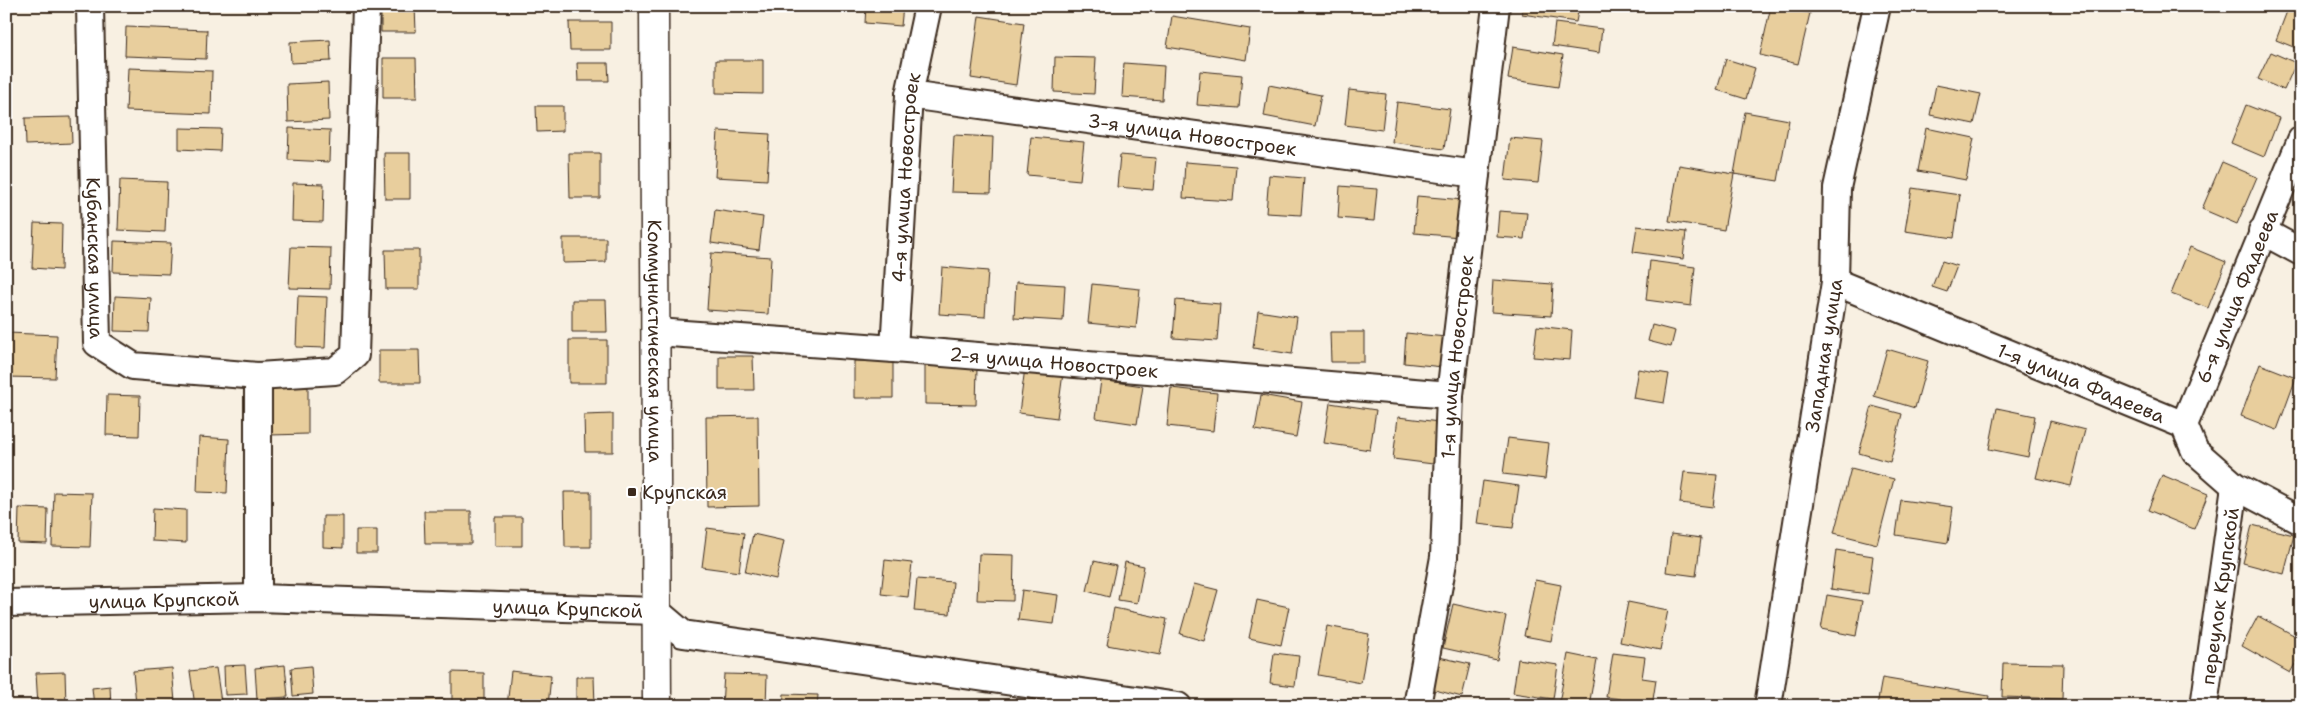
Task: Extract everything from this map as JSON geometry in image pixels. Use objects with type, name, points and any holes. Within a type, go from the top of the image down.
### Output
[{"type":"main road","name":"Коммунистическая улица","points":[[654,6],[657,706]]},
{"type":"street","name":"Кубанская улица","points":[[90,6],[97,343],[132,366],[258,376],[335,371],[355,355],[366,6]]},
{"type":"street","name":"4-я улица Новостроек","points":[[894,349],[909,94],[928,6]]},
{"type":"street","name":"1-я улица Новостроек","points":[[1417,706],[1444,557],[1450,395],[1496,6]]},
{"type":"street","name":"Западная улица","points":[[1768,706],[1835,282],[1837,188],[1877,6]]},
{"type":"street","name":"3-я улица Новостроек","points":[[909,94],[1476,174]]},
{"type":"street","name":"6-я улица Фадеева","points":[[2184,425],[2262,231],[2301,140]]},
{"type":"street","points":[[2262,231],[2301,252]]},
{"type":"street","name":"1-я улица Фадеева","points":[[1835,282],[2184,425],[2194,451],[2235,486],[2301,520]]},
{"type":"street","name":"2-я улица Новостроек","points":[[656,332],[894,349],[1450,395]]},
{"type":"street","points":[[258,376],[258,598]]},
{"type":"street","name":"переулок Крупской","points":[[2204,706],[2235,486]]},
{"type":"street","name":"улица Крупской","points":[[6,603],[258,598],[656,610],[683,634],[1178,706]]},
{"type":"building","points":[[381,6],[415,6],[416,32],[381,32]]},
{"type":"building","points":[[866,6],[903,6],[901,26],[865,23]]},
{"type":"building","points":[[1523,6],[1579,6],[1576,22],[1522,14]]},
{"type":"building","points":[[1771,6],[1810,13],[1798,64],[1760,55]]},
{"type":"building","points":[[2289,6],[2301,6],[2301,50],[2276,40]]},
{"type":"building","points":[[979,16],[1024,23],[1016,85],[971,78]]},
{"type":"building","points":[[1172,16],[1250,29],[1246,60],[1167,47]]},
{"type":"building","points":[[569,22],[611,22],[611,50],[570,50]]},
{"type":"building","points":[[1555,23],[1602,29],[1599,53],[1552,46]]},
{"type":"building","points":[[126,27],[207,30],[206,59],[125,56]]},
{"type":"building","points":[[330,40],[331,61],[291,63],[290,42]]},
{"type":"building","points":[[1513,47],[1563,55],[1558,87],[1508,79]]},
{"type":"building","points":[[2271,52],[2296,63],[2284,90],[2258,79]]},
{"type":"building","points":[[1055,57],[1096,58],[1094,94],[1054,92]]},
{"type":"building","points":[[383,58],[416,58],[417,98],[383,98]]},
{"type":"building","points":[[1726,59],[1755,68],[1746,99],[1717,90]]},
{"type":"building","points":[[716,60],[763,60],[763,94],[716,93]]},
{"type":"building","points":[[577,63],[608,63],[609,81],[578,81]]},
{"type":"building","points":[[1124,63],[1164,66],[1162,100],[1122,97]]},
{"type":"building","points":[[128,68],[212,71],[211,114],[126,111]]},
{"type":"building","points":[[1200,71],[1242,75],[1239,108],[1197,105]]},
{"type":"building","points":[[328,82],[329,120],[288,122],[287,84]]},
{"type":"building","points":[[1269,85],[1321,95],[1315,126],[1264,116]]},
{"type":"building","points":[[1936,85],[1981,94],[1974,124],[1930,115]]},
{"type":"building","points":[[1349,90],[1386,94],[1382,130],[1345,125]]},
{"type":"building","points":[[1397,102],[1450,109],[1444,149],[1392,142]]},
{"type":"building","points":[[2246,105],[2279,118],[2264,157],[2231,143]]},
{"type":"building","points":[[536,106],[563,106],[563,131],[537,132]]},
{"type":"building","points":[[1745,112],[1789,120],[1778,181],[1734,174]]},
{"type":"building","points":[[71,117],[72,143],[26,145],[25,118]]},
{"type":"building","points":[[179,128],[221,129],[220,151],[179,149]]},
{"type":"building","points":[[289,128],[330,130],[329,162],[288,160]]},
{"type":"building","points":[[1926,128],[1974,138],[1966,180],[1918,171]]},
{"type":"building","points":[[718,131],[770,134],[767,180],[715,177]]},
{"type":"building","points":[[954,135],[993,137],[991,193],[951,192]]},
{"type":"building","points":[[1031,137],[1084,142],[1080,180],[1027,175]]},
{"type":"building","points":[[1510,138],[1543,141],[1538,183],[1505,180]]},
{"type":"building","points":[[384,153],[410,153],[410,199],[385,199]]},
{"type":"building","points":[[569,153],[600,153],[600,198],[570,198]]},
{"type":"building","points":[[1120,155],[1156,158],[1153,190],[1117,187]]},
{"type":"building","points":[[1185,162],[1236,166],[1233,201],[1183,198]]},
{"type":"building","points":[[2222,162],[2257,177],[2237,224],[2202,209]]},
{"type":"building","points":[[1679,165],[1734,174],[1724,230],[1669,221]]},
{"type":"building","points":[[1269,175],[1304,178],[1301,215],[1266,213]]},
{"type":"building","points":[[120,180],[167,182],[165,232],[118,230]]},
{"type":"building","points":[[293,183],[324,184],[323,222],[292,221]]},
{"type":"building","points":[[1340,186],[1377,189],[1374,221],[1338,218]]},
{"type":"building","points":[[1912,188],[1960,195],[1954,238],[1905,231]]},
{"type":"building","points":[[1417,196],[1464,200],[1460,237],[1414,233]]},
{"type":"building","points":[[715,210],[763,217],[759,250],[711,243]]},
{"type":"building","points":[[1499,211],[1527,213],[1524,239],[1497,237]]},
{"type":"building","points":[[34,223],[62,224],[61,270],[32,268]]},
{"type":"building","points":[[1637,226],[1686,232],[1683,259],[1633,252]]},
{"type":"building","points":[[563,238],[606,238],[606,262],[563,263]]},
{"type":"building","points":[[114,241],[171,243],[169,274],[113,272]]},
{"type":"building","points":[[291,247],[331,248],[330,289],[289,288]]},
{"type":"building","points":[[2190,247],[2226,262],[2208,308],[2171,294]]},
{"type":"building","points":[[385,250],[419,250],[419,289],[386,289]]},
{"type":"building","points":[[711,253],[771,257],[768,314],[707,310]]},
{"type":"building","points":[[1650,261],[1695,267],[1691,306],[1646,300]]},
{"type":"building","points":[[1942,261],[1957,266],[1947,292],[1932,287]]},
{"type":"building","points":[[942,267],[988,271],[985,317],[939,314]]},
{"type":"building","points":[[1493,280],[1553,284],[1551,316],[1491,312]]},
{"type":"building","points":[[1016,282],[1065,285],[1063,321],[1014,318]]},
{"type":"building","points":[[1092,284],[1140,289],[1136,328],[1088,323]]},
{"type":"building","points":[[115,296],[151,298],[149,332],[114,331]]},
{"type":"building","points":[[298,296],[327,297],[325,348],[296,347]]},
{"type":"building","points":[[572,300],[606,300],[607,332],[572,332]]},
{"type":"building","points":[[1176,300],[1220,304],[1217,341],[1173,338]]},
{"type":"building","points":[[1258,311],[1297,317],[1292,354],[1253,348]]},
{"type":"building","points":[[1652,325],[1675,331],[1671,347],[1648,341]]},
{"type":"building","points":[[1537,326],[1572,330],[1570,360],[1533,357]]},
{"type":"building","points":[[1330,332],[1364,332],[1364,362],[1331,362]]},
{"type":"building","points":[[8,333],[57,335],[55,378],[6,377]]},
{"type":"building","points":[[1406,333],[1446,337],[1443,367],[1404,363]]},
{"type":"building","points":[[569,340],[607,340],[607,383],[569,383]]},
{"type":"building","points":[[1887,349],[1928,361],[1915,408],[1874,396]]},
{"type":"building","points":[[379,350],[419,350],[420,383],[379,383]]},
{"type":"building","points":[[719,356],[753,356],[754,390],[719,390]]},
{"type":"building","points":[[854,361],[893,361],[893,398],[854,398]]},
{"type":"building","points":[[2260,364],[2296,378],[2277,430],[2241,416]]},
{"type":"building","points":[[925,366],[977,368],[976,405],[925,404]]},
{"type":"building","points":[[1025,368],[1063,373],[1057,418],[1019,413]]},
{"type":"building","points":[[1638,369],[1669,374],[1664,403],[1633,398]]},
{"type":"building","points":[[1101,380],[1143,386],[1137,424],[1096,418]]},
{"type":"building","points":[[270,387],[308,387],[308,434],[270,435]]},
{"type":"building","points":[[1171,388],[1217,393],[1213,431],[1167,426]]},
{"type":"building","points":[[107,395],[140,396],[139,436],[106,435]]},
{"type":"building","points":[[1261,395],[1302,402],[1296,437],[1255,430]]},
{"type":"building","points":[[1330,403],[1376,410],[1370,450],[1324,443]]},
{"type":"building","points":[[1872,406],[1902,414],[1890,462],[1859,453]]},
{"type":"building","points":[[1997,408],[2035,416],[2028,457],[1989,449]]},
{"type":"building","points":[[613,414],[613,452],[585,452],[584,415]]},
{"type":"building","points":[[758,416],[759,506],[707,507],[706,417]]},
{"type":"building","points":[[1398,417],[1439,422],[1433,464],[1393,459]]},
{"type":"building","points":[[2050,421],[2085,430],[2071,486],[2036,478]]},
{"type":"building","points":[[199,437],[229,439],[227,493],[197,492]]},
{"type":"building","points":[[1508,438],[1549,443],[1545,479],[1503,474]]},
{"type":"building","points":[[1851,468],[1894,479],[1877,544],[1834,533]]},
{"type":"building","points":[[1684,472],[1717,475],[1713,507],[1680,503]]},
{"type":"building","points":[[2162,475],[2208,494],[2194,529],[2148,510]]},
{"type":"building","points":[[1483,481],[1519,486],[1513,528],[1477,524]]},
{"type":"building","points":[[54,492],[92,493],[90,547],[52,546]]},
{"type":"building","points":[[564,492],[591,492],[591,547],[565,547]]},
{"type":"building","points":[[1901,500],[1953,507],[1948,543],[1896,535]]},
{"type":"building","points":[[19,508],[48,509],[47,544],[18,543]]},
{"type":"building","points":[[153,508],[186,510],[186,543],[152,541]]},
{"type":"building","points":[[424,511],[471,511],[471,544],[425,544]]},
{"type":"building","points":[[323,516],[343,516],[343,548],[323,547]]},
{"type":"building","points":[[495,517],[522,517],[522,546],[495,546]]},
{"type":"building","points":[[2252,525],[2294,535],[2284,574],[2243,563]]},
{"type":"building","points":[[707,528],[744,533],[739,572],[702,567]]},
{"type":"building","points":[[356,530],[377,530],[377,553],[356,553]]},
{"type":"building","points":[[753,534],[784,541],[776,579],[745,572]]},
{"type":"building","points":[[1671,534],[1701,538],[1696,576],[1666,572]]},
{"type":"building","points":[[1836,550],[1873,556],[1868,594],[1831,589]]},
{"type":"building","points":[[979,554],[1014,555],[1013,601],[977,600]]},
{"type":"building","points":[[885,560],[912,563],[908,597],[881,594]]},
{"type":"building","points":[[1094,561],[1116,566],[1109,597],[1087,591]]},
{"type":"building","points":[[1125,562],[1144,566],[1137,603],[1118,600]]},
{"type":"building","points":[[917,579],[953,582],[950,614],[914,611]]},
{"type":"building","points":[[1535,580],[1561,585],[1551,641],[1524,636]]},
{"type":"building","points":[[1194,584],[1218,590],[1204,641],[1180,634]]},
{"type":"building","points":[[1022,590],[1058,595],[1054,624],[1018,620]]},
{"type":"building","points":[[1827,595],[1862,601],[1856,636],[1821,629]]},
{"type":"building","points":[[1257,600],[1289,607],[1281,645],[1249,638]]},
{"type":"building","points":[[1628,602],[1668,610],[1660,650],[1620,642]]},
{"type":"building","points":[[1453,604],[1506,616],[1497,660],[1443,648]]},
{"type":"building","points":[[1114,608],[1167,619],[1160,655],[1107,645]]},
{"type":"building","points":[[2258,616],[2301,639],[2301,653],[2290,673],[2242,646]]},
{"type":"building","points":[[1327,626],[1369,634],[1361,683],[1318,675]]},
{"type":"building","points":[[1274,653],[1299,656],[1295,686],[1270,683]]},
{"type":"building","points":[[1613,653],[1645,657],[1642,678],[1656,680],[1652,706],[1620,706],[1621,699],[1606,697]]},
{"type":"building","points":[[1568,654],[1597,660],[1589,706],[1559,703]]},
{"type":"building","points":[[1439,657],[1470,664],[1462,697],[1431,689]]},
{"type":"building","points":[[1518,659],[1558,665],[1553,699],[1513,693]]},
{"type":"building","points":[[2003,663],[2063,664],[2062,699],[2002,697]]},
{"type":"building","points":[[245,665],[247,694],[225,695],[224,666]]},
{"type":"building","points":[[285,665],[288,697],[257,699],[255,668]]},
{"type":"building","points":[[311,666],[313,694],[293,696],[291,668]]},
{"type":"building","points":[[172,668],[175,702],[136,704],[133,671]]},
{"type":"building","points":[[216,668],[221,702],[195,706],[190,671]]},
{"type":"building","points":[[511,671],[551,676],[548,706],[507,706]]},
{"type":"building","points":[[65,672],[66,706],[38,706],[36,673]]},
{"type":"building","points":[[452,672],[484,673],[484,704],[452,704]]},
{"type":"building","points":[[724,674],[767,675],[766,706],[722,706]]},
{"type":"building","points":[[576,677],[594,677],[595,706],[576,706]]},
{"type":"building","points":[[1882,678],[1989,696],[1987,706],[1877,706]]},
{"type":"building","points":[[110,686],[111,706],[94,706],[92,688]]},
{"type":"building","points":[[784,694],[818,695],[817,706],[783,706]]},
{"type":"building","points":[[285,699],[286,706],[268,706],[268,701]]},
{"type":"building","points":[[445,699],[445,706],[379,706],[379,702]]},
{"type":"building","points":[[833,702],[860,704],[860,706],[833,706]]},
{"type":"place","name":"Крупская","points":[[632,492]]}]
